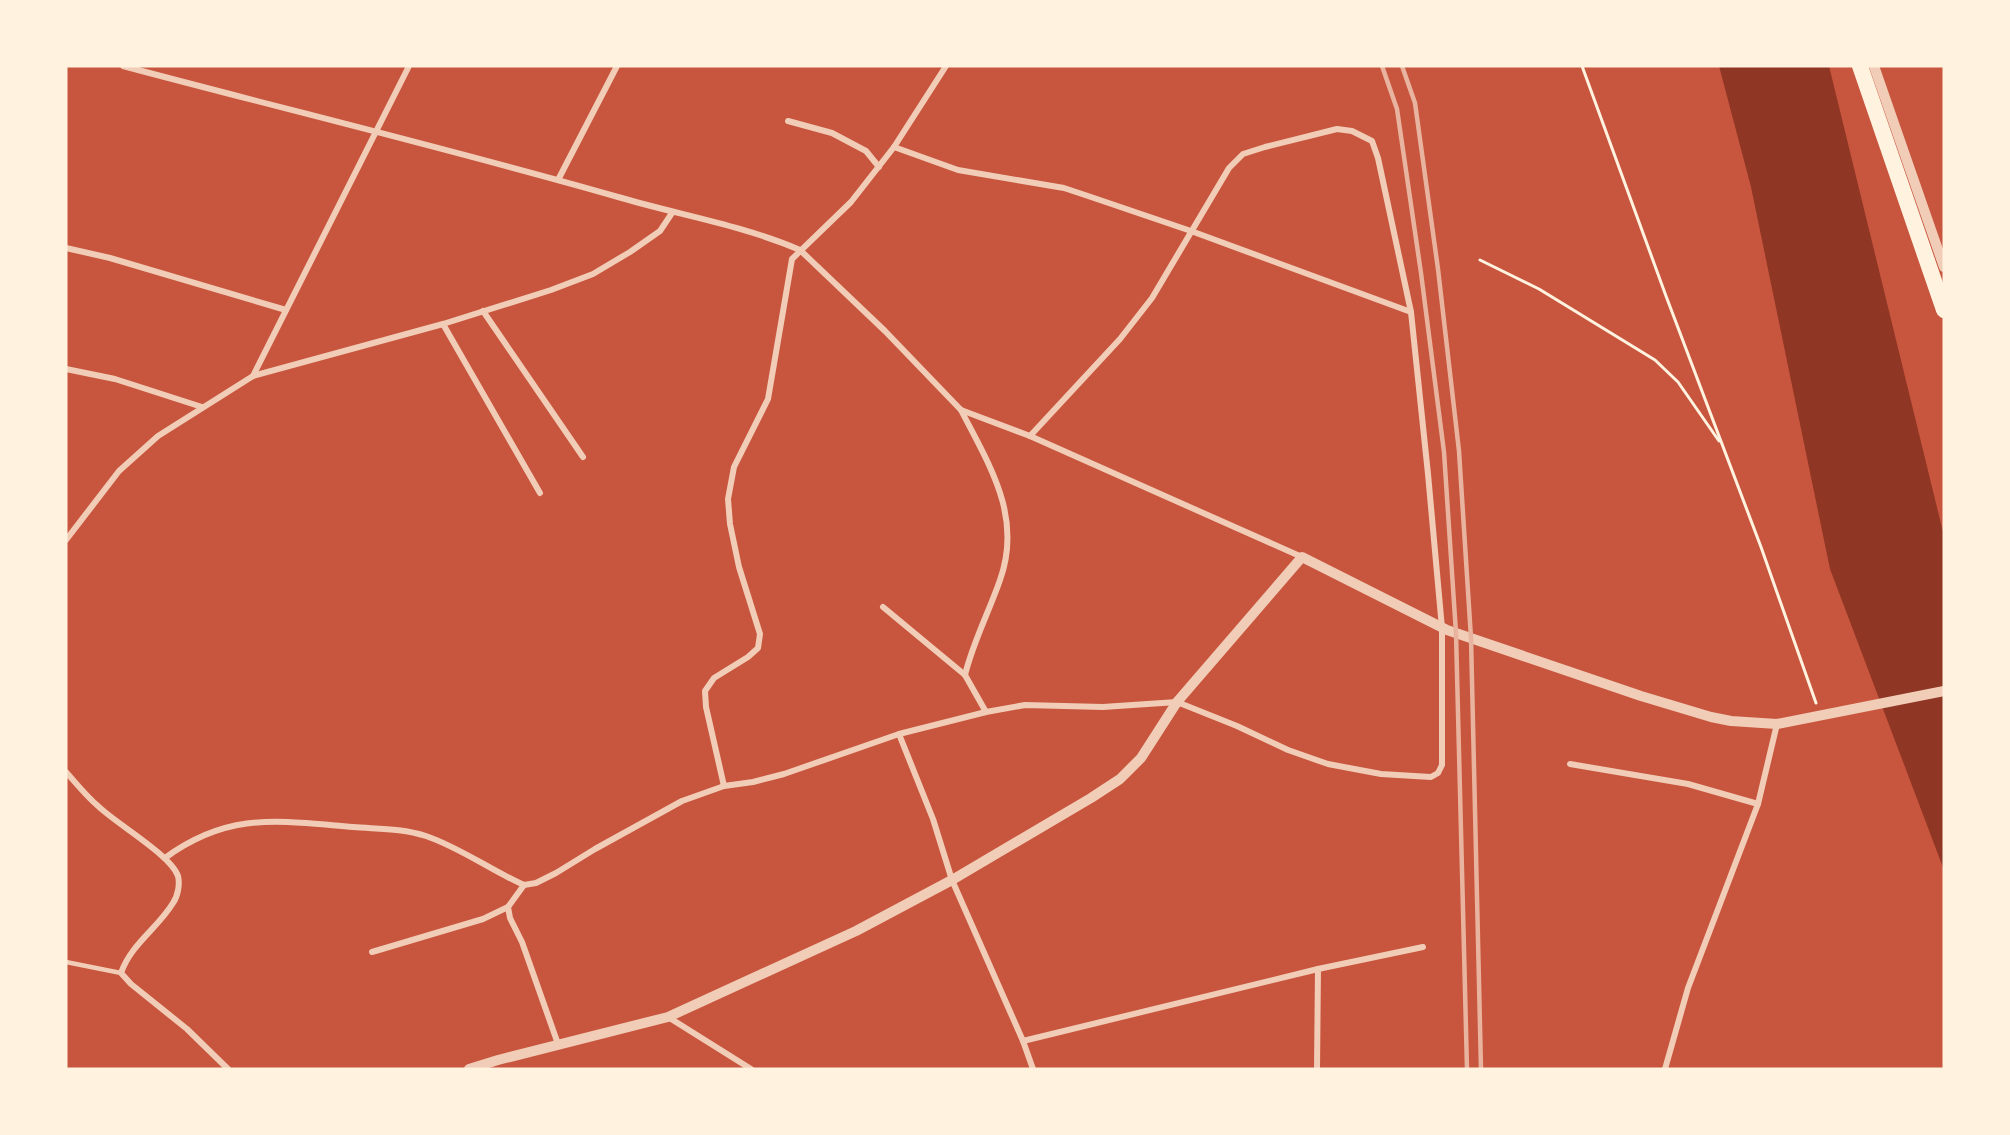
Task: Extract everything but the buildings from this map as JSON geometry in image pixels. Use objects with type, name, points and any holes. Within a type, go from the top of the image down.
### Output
[{"type":"highway","points":[[1860,66],[1944,309]]},
{"type":"street","points":[[123,66],[558,180],[672,213],[741,228],[800,250],[885,331],[961,410],[997,479],[1007,517],[1006,550],[1001,577],[969,657],[965,675]]},
{"type":"street","points":[[253,376],[409,66]]},
{"type":"street","points":[[558,180],[616,66]]},
{"type":"street","points":[[724,786],[708,716],[705,691],[714,678],[748,657],[758,648],[760,633],[739,567],[730,524],[728,498],[734,467],[768,399],[792,259],[851,202],[879,167],[946,66]]},
{"type":"street","points":[[1874,66],[1944,267]]},
{"type":"street","points":[[788,121],[832,133],[866,151],[879,167]]},
{"type":"street","points":[[165,858],[185,843],[223,827],[254,821],[285,821],[396,830],[423,835],[468,854],[524,885],[536,883],[682,801],[724,786],[784,774],[899,734],[1025,705],[1102,707],[1177,702],[1288,750],[1328,764],[1381,774],[1431,777],[1438,773],[1442,765],[1442,628],[1428,474],[1411,312],[1378,158],[1372,141],[1352,131],[1337,129],[1243,154],[1229,168],[1170,270],[1131,326],[1030,436]]},
{"type":"street","points":[[894,147],[958,170],[1064,188],[1191,231],[1411,312]]},
{"type":"street","points":[[66,540],[119,471],[158,436],[253,376],[483,312],[593,274],[660,231],[672,213]]},
{"type":"street","points":[[66,248],[110,258],[286,310]]},
{"type":"street","points":[[483,312],[583,456]]},
{"type":"street","points":[[443,324],[540,493]]},
{"type":"street","points":[[66,369],[116,379],[202,407]]},
{"type":"street","points":[[961,410],[1030,436],[1302,557],[1442,628],[1686,710],[1731,721],[1777,724],[1944,691]]},
{"type":"street","points":[[469,1069],[668,1017],[856,931],[952,880],[1091,798],[1120,779],[1141,758],[1177,702],[1302,557]]},
{"type":"street","points":[[883,607],[965,675],[987,712]]},
{"type":"street","points":[[1665,1069],[1689,988],[1758,804],[1777,724]]},
{"type":"street","points":[[899,734],[933,819],[952,880],[1023,1041],[1033,1069]]},
{"type":"street","points":[[1570,764],[1688,784],[1758,804]]},
{"type":"street","points":[[66,772],[97,806],[165,858],[177,875],[176,899],[165,916],[130,952],[121,973],[131,984],[187,1029],[228,1069]]},
{"type":"street","points":[[372,952],[483,919],[508,907],[524,885]]},
{"type":"street","points":[[508,907],[510,918],[522,942],[558,1044]]},
{"type":"street","points":[[1023,1041],[1318,969],[1423,947]]},
{"type":"street","points":[[1317,1069],[1318,969]]},
{"type":"street","points":[[668,1017],[751,1069]]},
{"type":"lane","points":[[66,962],[121,973]]},
{"type":"path","points":[[1582,66],[1761,547],[1821,716]]},
{"type":"path","points":[[1480,260],[1539,289],[1655,360],[1678,382],[1723,448]]},
{"type":"shaded area","points":[[1719,66],[1829,66],[1944,536],[1944,870],[1830,569],[1751,187]]},
{"type":"railway","points":[[1382,66],[1397,109],[1444,452],[1456,633],[1467,1069]]},
{"type":"railway","points":[[1402,66],[1415,103],[1438,269],[1459,451],[1471,638],[1481,1069]]}]
